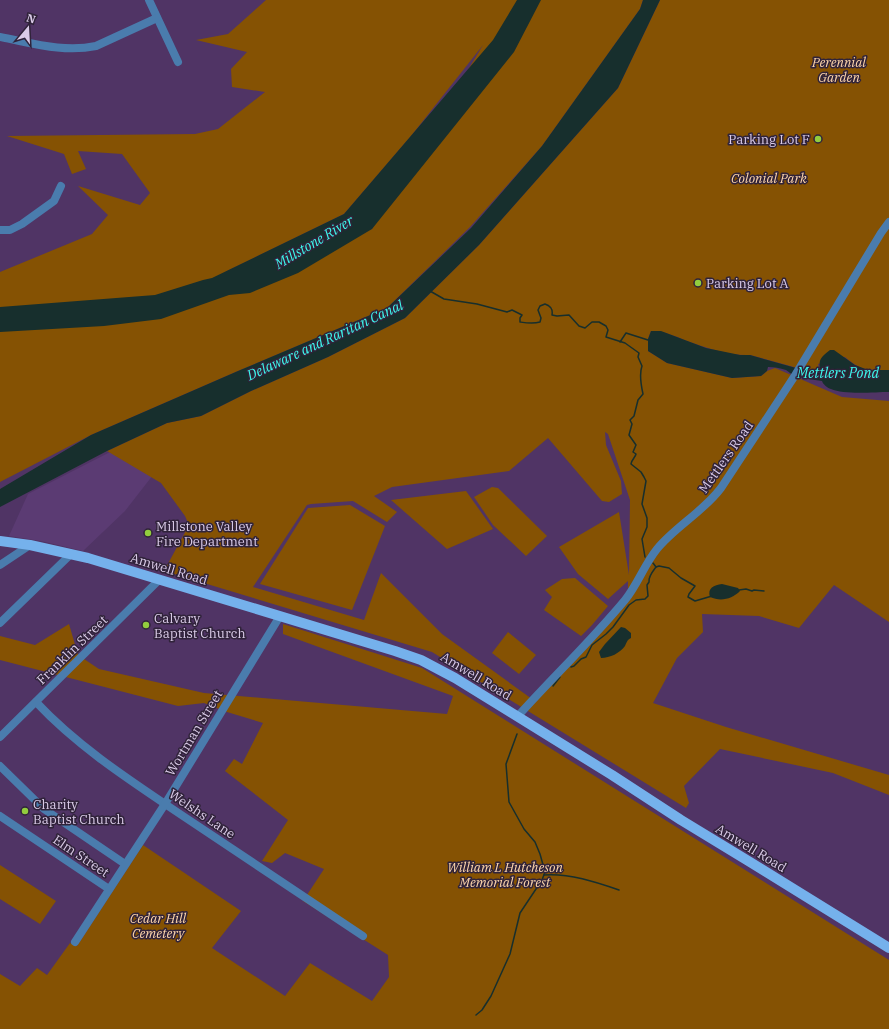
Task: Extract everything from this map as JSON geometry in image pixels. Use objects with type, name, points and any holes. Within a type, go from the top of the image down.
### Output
[{"type":"main road","name":"Amwell Road","points":[[0,541],[30,545],[71,554],[280,616],[420,660],[455,678],[518,716],[681,820],[889,948]]},
{"type":"street","points":[[149,0],[178,62]]},
{"type":"street","points":[[0,37],[66,49],[86,48],[96,46],[157,18]]},
{"type":"street","points":[[0,230],[10,230],[22,224],[54,201],[61,186]]},
{"type":"street","name":"Mettlers Road","points":[[518,716],[625,600],[648,561],[658,548],[713,498],[794,378],[889,222]]},
{"type":"street","points":[[1,563],[30,545]]},
{"type":"street","points":[[0,623],[71,554]]},
{"type":"street","name":"Franklin Street","points":[[0,736],[159,580]]},
{"type":"street","name":"Wortman Street","points":[[75,942],[165,804],[280,616]]},
{"type":"street","name":"Welshs Lane","points":[[36,702],[79,743],[165,804],[363,936]]},
{"type":"street","points":[[0,766],[44,809],[125,864]]},
{"type":"street","name":"Elm Street","points":[[0,816],[109,889]]},
{"type":"shaded area","points":[[161,426],[160,466],[125,511],[83,551],[41,541],[9,536],[28,494]]},
{"type":"green space","points":[[266,0],[643,0],[640,9],[542,146],[470,227],[387,308],[91,435],[0,482],[0,272],[92,234],[108,215],[78,186],[140,205],[150,193],[122,154],[78,151],[86,169],[72,174],[64,154],[7,136],[195,134],[218,129],[265,92],[232,87],[231,69],[247,52],[196,40],[228,34]],"holes":[[[483,45],[372,229],[225,272],[344,214],[411,136]]]},
{"type":"green space","points":[[660,0],[889,0],[889,370],[865,369],[851,362],[845,357],[818,364],[820,372],[812,372],[750,355],[718,351],[656,331],[651,331],[648,339],[648,351],[667,363],[732,378],[761,376],[767,371],[775,368],[842,397],[889,401],[889,622],[834,585],[799,628],[759,616],[702,614],[703,632],[677,658],[653,703],[726,727],[889,775],[889,795],[833,773],[720,749],[684,786],[689,803],[686,808],[432,652],[164,571],[189,525],[185,516],[161,483],[107,451],[167,423],[201,416],[251,391],[328,357],[405,318],[479,245],[618,88]],"holes":[[[605,432],[608,434],[630,500],[629,575],[619,512],[559,547],[578,574],[608,599],[628,581],[628,594],[532,699],[442,634],[381,573],[364,620],[253,587],[307,505],[353,501],[387,522],[397,512],[374,496],[392,487],[509,471],[548,438],[602,501],[609,502],[622,494],[621,481],[606,445]]]},
{"type":"green space","points":[[492,487],[498,488],[547,536],[526,556],[493,525],[474,497]]},
{"type":"green space","points":[[466,491],[493,529],[447,549],[391,500]]},
{"type":"green space","points":[[350,505],[385,526],[352,610],[260,584],[308,508]]},
{"type":"green space","points":[[575,578],[608,606],[581,636],[544,610],[552,597],[545,590],[562,579]]},
{"type":"green space","name":"William L Hutcheson Memorial Forest","points":[[69,624],[78,655],[99,669],[204,693],[447,714],[453,696],[283,634],[283,624],[422,668],[889,960],[889,1029],[0,1029],[0,974],[20,986],[37,968],[47,975],[70,943],[77,946],[143,845],[241,911],[212,948],[285,996],[310,963],[372,1001],[389,977],[388,955],[303,901],[324,869],[285,853],[272,863],[262,861],[288,820],[225,771],[234,759],[242,764],[263,723],[204,703],[178,706],[0,660],[0,636],[35,645]]},
{"type":"green space","points":[[508,632],[536,655],[519,674],[492,653]]},
{"type":"green space","points":[[0,865],[56,901],[40,924],[0,899]]},
{"type":"water","name":"Millstone River","points":[[517,0],[541,0],[514,52],[372,229],[298,273],[250,293],[229,295],[161,319],[104,326],[0,332],[0,307],[155,295],[212,278],[344,214],[493,40]]},
{"type":"water","name":"Delaware and Raritan Canal","points":[[643,0],[660,0],[618,88],[479,245],[405,318],[328,357],[251,391],[201,416],[167,423],[107,451],[0,507],[0,489],[91,435],[387,308],[471,228],[542,146],[640,9]]},
{"type":"water","name":"Mettlers Pond","points":[[651,331],[661,331],[706,348],[740,355],[750,355],[809,373],[820,373],[820,360],[830,350],[834,350],[855,365],[868,370],[889,370],[889,392],[851,393],[837,391],[824,385],[822,381],[797,376],[786,370],[775,367],[768,367],[767,371],[761,376],[732,378],[667,363],[648,351],[648,339]]},
{"type":"water","points":[[722,584],[738,588],[740,591],[726,599],[714,599],[710,597],[710,589],[716,585]]},
{"type":"water","points":[[621,627],[625,628],[631,633],[631,638],[618,653],[601,658],[599,652]]},
{"type":"waterway","points":[[430,291],[444,299],[477,304],[507,312],[512,310],[522,315],[520,322],[525,323],[540,322],[541,318],[538,310],[540,306],[545,304],[551,308],[552,315],[569,315],[579,326],[585,328],[592,322],[599,322],[606,326],[608,330],[606,337],[625,343],[639,353],[638,357],[642,366],[640,376],[643,394],[638,400],[634,416],[630,420],[632,424],[629,435],[636,445],[633,452],[636,454],[631,464],[641,472],[646,481],[642,504],[647,518],[647,527],[642,539],[645,557]]},
{"type":"waterway","points":[[620,342],[626,333],[648,340]]},
{"type":"waterway","points":[[571,667],[586,657],[592,645],[613,627],[629,605],[636,600],[645,599],[648,596],[647,585],[650,576],[656,567],[653,563]]},
{"type":"waterway","points":[[656,567],[659,566],[669,568],[681,578],[695,586],[688,597],[695,601],[712,596]]},
{"type":"waterway","points":[[739,590],[746,589],[752,591],[764,591]]},
{"type":"waterway","points":[[553,686],[560,677]]},
{"type":"waterway","points":[[476,1015],[482,1010],[491,996],[510,954],[520,913],[542,880],[545,872],[535,842],[524,829],[509,802],[506,764],[517,734]]},
{"type":"waterway","points":[[544,875],[563,875],[592,881],[619,890]]},
{"type":"place","name":"Parking Lot F","points":[[818,139]]},
{"type":"place","name":"Parking Lot A","points":[[698,283]]},
{"type":"place","name":"Millstone Valley Fire Department","points":[[148,533]]},
{"type":"place","name":"Calvary Baptist Church","points":[[146,625]]},
{"type":"place","name":"Charity Baptist Church","points":[[25,811]]},
{"type":"park label","name":"Perennial Garden","points":[[839,70]]},
{"type":"park label","name":"Colonial Park","points":[[769,178]]},
{"type":"park label","name":"Cedar Hill Cemetery","points":[[158,926]]}]
